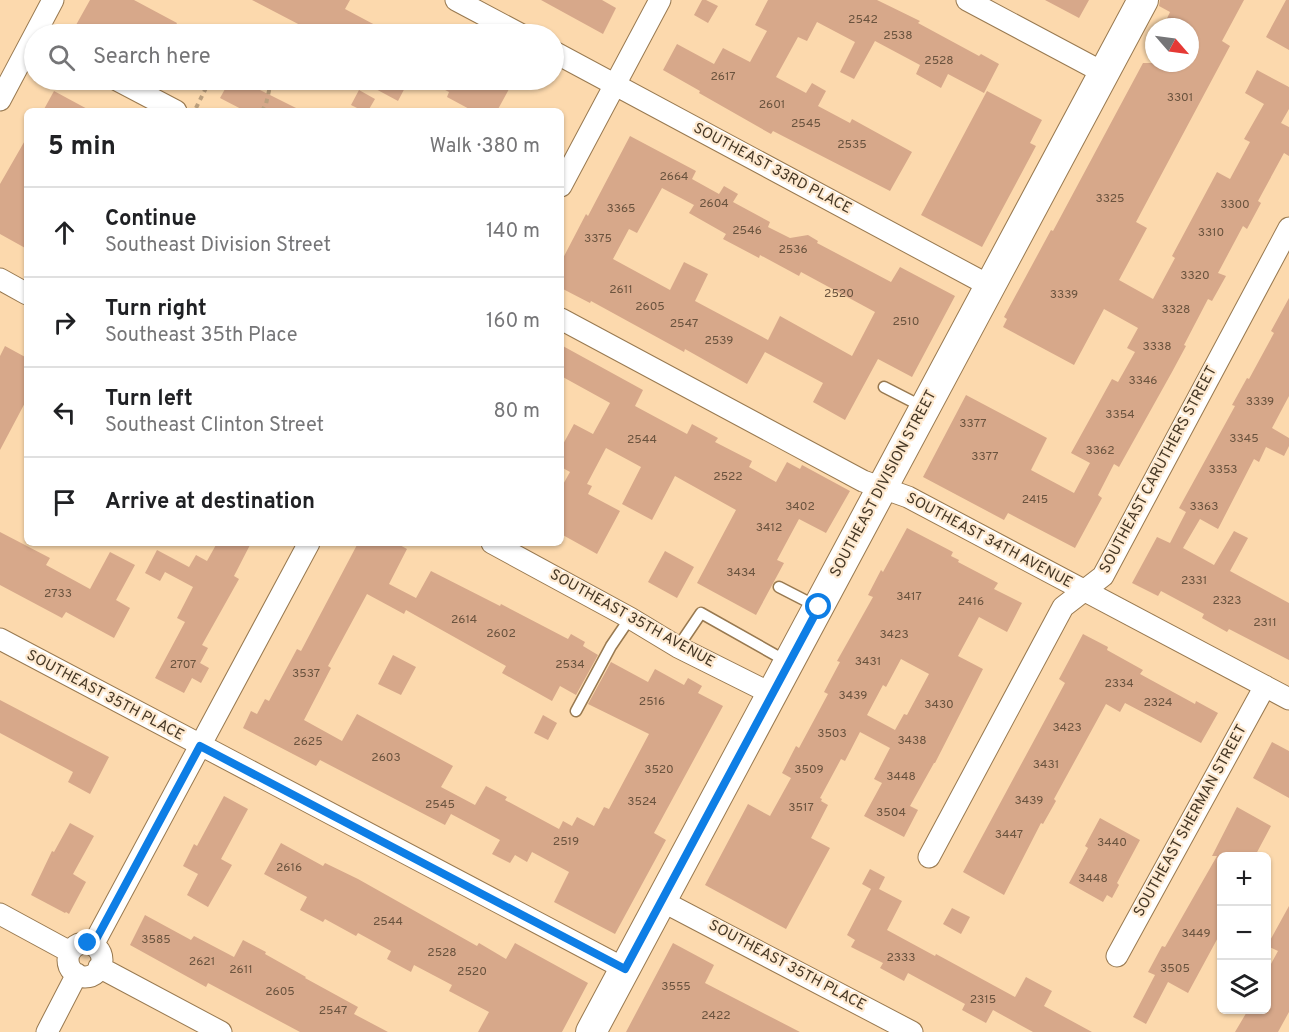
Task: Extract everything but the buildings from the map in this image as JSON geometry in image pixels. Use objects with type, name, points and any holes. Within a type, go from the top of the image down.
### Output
[{"type":"main road","name":"SOUTHEAST DIVISION STREET","points":[[591,1032],[1143,0]]},
{"type":"street","points":[[40,24],[53,0]]},
{"type":"street","points":[[456,0],[501,24]]},
{"type":"street","points":[[564,180],[660,0]]},
{"type":"street","points":[[967,0],[1104,73]]},
{"type":"street","points":[[0,100],[24,54]]},
{"type":"street","name":"SOUTHEAST 33RD PLACE","points":[[564,57],[990,286]]},
{"type":"street","points":[[136,90],[170,108]]},
{"type":"street","name":"SOUTHEAST CARUTHERS STREET","points":[[929,857],[1063,607],[1103,576],[1289,228]]},
{"type":"street","points":[[0,279],[24,292]]},
{"type":"street","name":"SOUTHEAST 34TH AVENUE","points":[[564,321],[862,481],[908,497],[1289,699]]},
{"type":"street","points":[[93,945],[307,546]]},
{"type":"street","name":"SOUTHEAST 35TH AVENUE","points":[[498,546],[630,618],[678,647],[772,694]]},
{"type":"street","name":"SOUTHEAST 35TH PLACE","points":[[0,639],[625,969]]},
{"type":"street","name":"SOUTHEAST SHERMAN STREET","points":[[1117,956],[1265,686]]},
{"type":"street","name":"SOUTHEAST 35TH PLACE","points":[[662,901],[912,1032]]},
{"type":"street","points":[[0,914],[70,952]]},
{"type":"street","points":[[80,944],[93,945],[100,953],[99,967],[88,976],[77,974],[69,964],[70,952],[80,944]]},
{"type":"street","points":[[99,967],[221,1032]]},
{"type":"street","points":[[47,1032],[77,974]]},
{"type":"lane","points":[[884,387],[925,408]]},
{"type":"lane","points":[[779,587],[819,607]]},
{"type":"lane","points":[[678,647],[701,613],[789,662]]},
{"type":"lane","points":[[576,711],[611,646],[630,618]]},
{"type":"path","points":[[196,108],[205,90]]},
{"type":"path","points":[[264,108],[269,90]]},
{"type":"route","points":[[88,943],[93,945],[200,746],[625,969],[819,607]]}]
